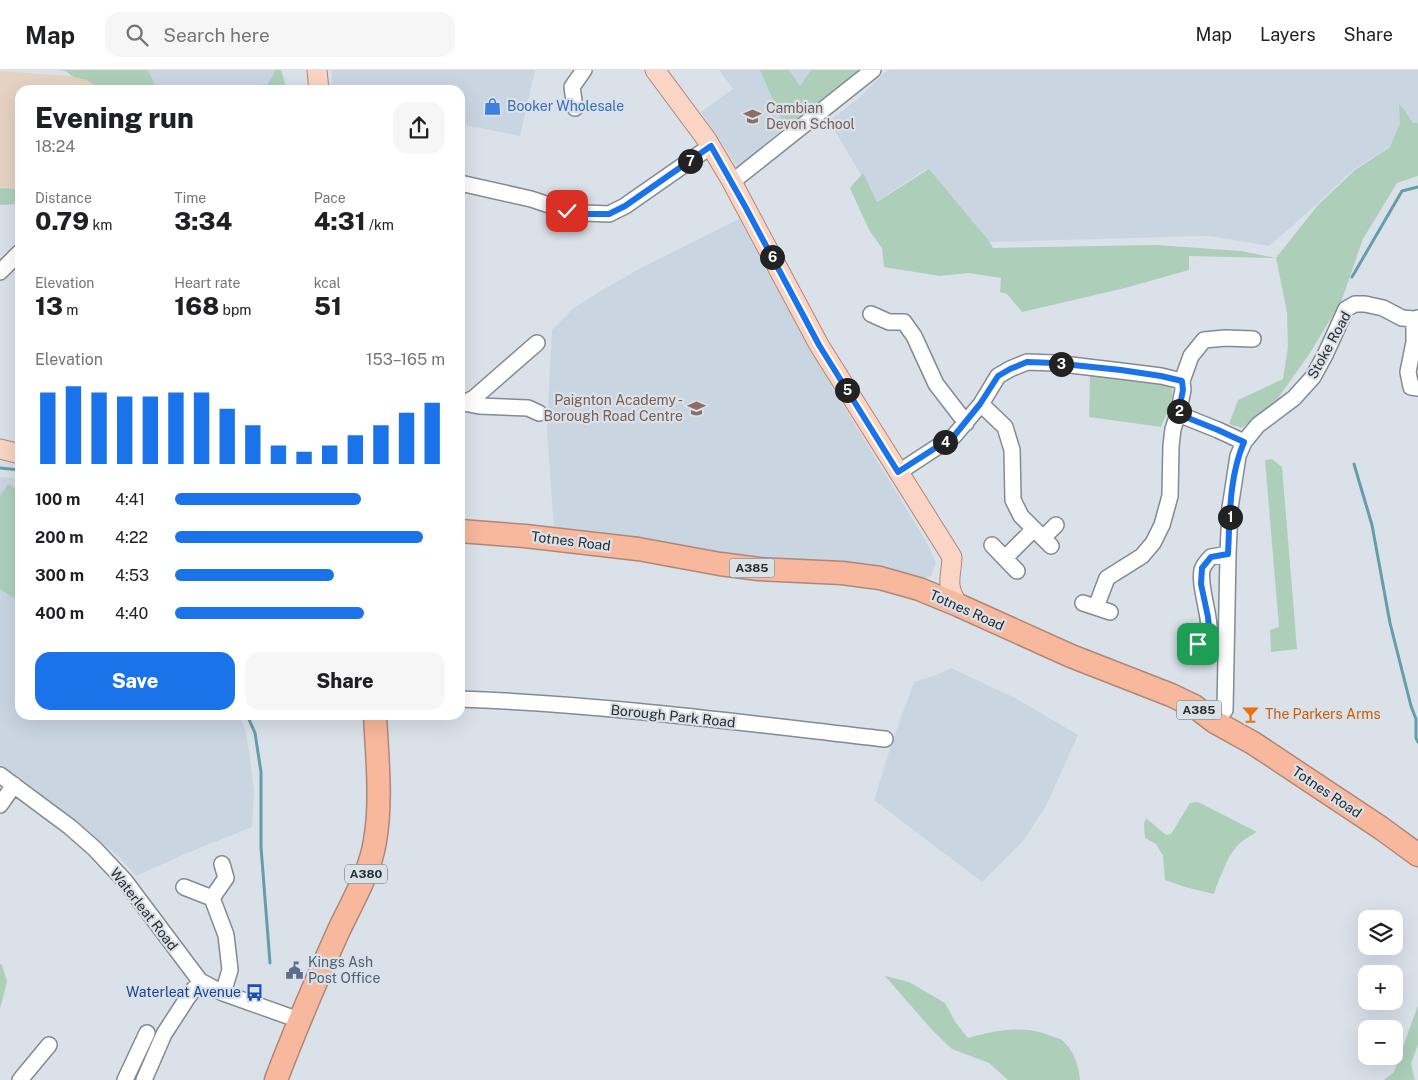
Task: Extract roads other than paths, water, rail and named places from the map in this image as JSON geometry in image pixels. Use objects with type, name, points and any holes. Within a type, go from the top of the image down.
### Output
[{"type":"highway","name":"Totnes Road","points":[[465,531],[603,545],[759,568],[842,573],[880,578],[919,589],[1071,656],[1179,698],[1194,706],[1215,722],[1254,743],[1418,855]]},
{"type":"highway","name":"A380","points":[[276,1080],[299,1020],[368,868],[375,840],[378,811],[375,720]]},
{"type":"main road","points":[[317,70],[318,85]]},
{"type":"main road","points":[[655,70],[711,146],[819,345],[952,557],[949,580],[950,592],[958,605]]},
{"type":"main road","points":[[0,449],[15,453]]},
{"type":"main road","points":[[919,589],[937,587],[949,580]]},
{"type":"street","points":[[732,182],[873,70]]},
{"type":"street","points":[[575,108],[572,87],[581,71]]},
{"type":"street","points":[[465,184],[531,199],[567,211],[585,214],[609,214],[625,206],[711,146]]},
{"type":"street","points":[[0,272],[15,257]]},
{"type":"street","name":"Stoke Road","points":[[1215,722],[1225,710],[1230,508],[1238,456],[1244,442],[1258,426],[1294,398],[1313,377],[1326,355],[1346,309],[1355,304],[1365,304],[1383,308],[1402,318],[1416,319]]},
{"type":"street","points":[[871,314],[888,322],[904,322],[914,336],[936,384],[966,424]]},
{"type":"street","points":[[1416,319],[1408,372],[1410,386],[1418,388]]},
{"type":"street","points":[[1097,607],[1107,578],[1142,556],[1154,543],[1162,525],[1170,496],[1173,429],[1183,390],[1182,381],[1191,356],[1204,340],[1224,338],[1253,339]]},
{"type":"street","points":[[465,401],[474,398],[537,342]]},
{"type":"street","points":[[898,472],[954,436],[966,424],[998,376],[1027,362],[1121,370],[1182,381]]},
{"type":"street","points":[[465,403],[479,406],[528,408],[539,413]]},
{"type":"street","points":[[980,404],[1005,427],[1012,450],[1013,500],[1021,516],[1043,538]]},
{"type":"street","points":[[1178,414],[1244,442]]},
{"type":"street","points":[[1005,558],[1043,538],[1056,525]]},
{"type":"street","points":[[992,545],[1017,571]]},
{"type":"street","points":[[1198,644],[1206,642],[1210,638],[1201,584],[1202,568],[1211,557],[1228,554]]},
{"type":"street","name":"Borough Park Road","points":[[465,698],[510,700],[641,712],[885,739]]},
{"type":"street","name":"Waterleat Road","points":[[0,775],[70,827],[95,849],[125,881],[200,982],[224,993],[299,1020]]},
{"type":"street","points":[[0,805],[14,785]]},
{"type":"street","points":[[212,898],[226,878],[222,864]]},
{"type":"street","points":[[184,888],[212,898],[226,935],[230,970],[224,993]]},
{"type":"street","points":[[144,1080],[164,1034],[200,982]]},
{"type":"street","points":[[125,1080],[140,1039]]},
{"type":"street","points":[[20,1080],[50,1041]]},
{"type":"waterway","points":[[1352,277],[1402,191],[1418,187]]},
{"type":"waterway","points":[[1354,464],[1372,525],[1390,623],[1416,719],[1416,738],[1418,742]]},
{"type":"waterway","points":[[0,468],[15,470]]},
{"type":"waterway","points":[[249,720],[255,733],[261,772],[261,847],[270,963]]},
{"type":"place","name":"Booker Wholesale","points":[[493,106]]},
{"type":"place","name":"Cambian Devon School","points":[[752,116]]},
{"type":"place","name":"Paignton Academy - Borough Road Centre","points":[[697,408]]},
{"type":"place","name":"The Parkers Arms","points":[[1251,714]]},
{"type":"place","name":"Kings Ash Post Office","points":[[294,970]]},
{"type":"place","name":"Waterleat Avenue","points":[[255,992]]}]
